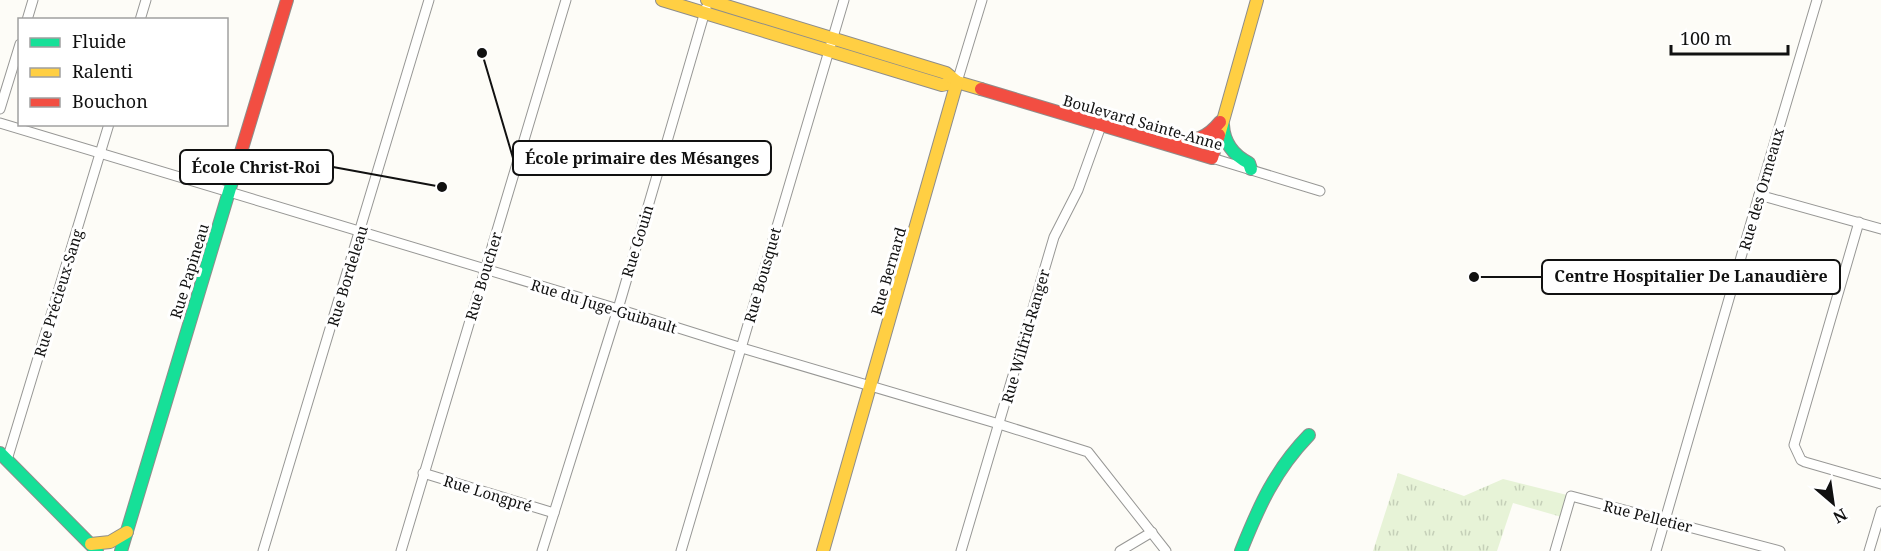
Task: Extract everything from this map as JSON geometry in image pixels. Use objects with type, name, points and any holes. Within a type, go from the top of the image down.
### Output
[{"type":"street","points":[[28,18],[33,0]]},
{"type":"street","points":[[141,18],[146,0]]},
{"type":"street","name":"Rue Papineau","points":[[121,551],[286,0]]},
{"type":"street","name":"Rue Bordeleau","points":[[264,551],[429,0]]},
{"type":"street","name":"Rue Boucher","points":[[400,551],[566,0]]},
{"type":"street","name":"Boulevard Sainte-Anne","points":[[662,0],[705,13],[946,73],[957,82],[1320,191]]},
{"type":"street","name":"Boulevard Sainte-Anne","points":[[708,0],[830,44]]},
{"type":"street","name":"Rue Gouin","points":[[542,551],[618,309],[708,0]]},
{"type":"street","name":"Rue Bousquet","points":[[681,551],[844,0]]},
{"type":"street","name":"Rue Bernard","points":[[824,551],[982,0]]},
{"type":"street","points":[[1212,158],[1257,0]]},
{"type":"street","name":"Rue des Ormeaux","points":[[1656,551],[1817,0]]},
{"type":"street","points":[[0,109],[18,50]]},
{"type":"street","points":[[1154,141],[1185,143],[1200,141],[1213,131],[1225,112]]},
{"type":"street","points":[[1225,112],[1223,132],[1227,143],[1239,159],[1249,163],[1251,169]]},
{"type":"street","name":"Rue du Juge-Guibault","points":[[0,123],[1088,452],[1166,551]]},
{"type":"street","name":"Rue Précieux-Sang","points":[[4,457],[108,126]]},
{"type":"street","name":"Rue Wilfrid-Ranger","points":[[961,551],[1054,237],[1078,190],[1101,126]]},
{"type":"street","points":[[1759,195],[1881,229]]},
{"type":"street","points":[[1859,222],[1794,445],[1801,460],[1881,484]]},
{"type":"street","points":[[1242,551],[1260,502],[1271,482],[1284,461],[1309,435]]},
{"type":"street","points":[[4,457],[94,548],[112,543],[127,532]]},
{"type":"street","name":"Rue Longpré","points":[[423,473],[554,513]]},
{"type":"street","name":"Rue Pelletier","points":[[1555,551],[1571,496],[1780,551]]},
{"type":"street","points":[[1869,551],[1881,511]]},
{"type":"street","points":[[1120,551],[1152,532]]},
{"type":"green space","points":[[1398,473],[1464,496],[1503,479],[1571,496],[1565,518],[1513,503],[1497,551],[1373,551]]},
{"type":"traffic: fast","points":[[1223,125],[1230,148],[1249,163],[1251,169]]},
{"type":"traffic: fast","points":[[121,551],[234,175]]},
{"type":"traffic: fast","points":[[1241,551],[1254,519],[1277,475],[1309,435]]},
{"type":"traffic: fast","points":[[0,453],[97,551]]},
{"type":"traffic: slow","points":[[662,0],[942,85],[957,82]]},
{"type":"traffic: slow","points":[[707,0],[946,73],[957,82],[981,89]]},
{"type":"traffic: slow","points":[[1219,135],[1257,0]]},
{"type":"traffic: slow","points":[[823,551],[957,82]]},
{"type":"traffic: slow","points":[[91,544],[110,542],[127,532]]},
{"type":"traffic: jam","points":[[234,175],[287,0]]},
{"type":"traffic: jam","points":[[981,89],[1212,158],[1219,135]]},
{"type":"traffic: jam","points":[[1174,141],[1200,138],[1220,122]]},
{"type":"place","name":"École primaire des Mésanges","points":[[482,53]]},
{"type":"place","name":"École Christ-Roi","points":[[442,187]]},
{"type":"place","name":"Centre Hospitalier De Lanaudière","points":[[1474,277]]}]
